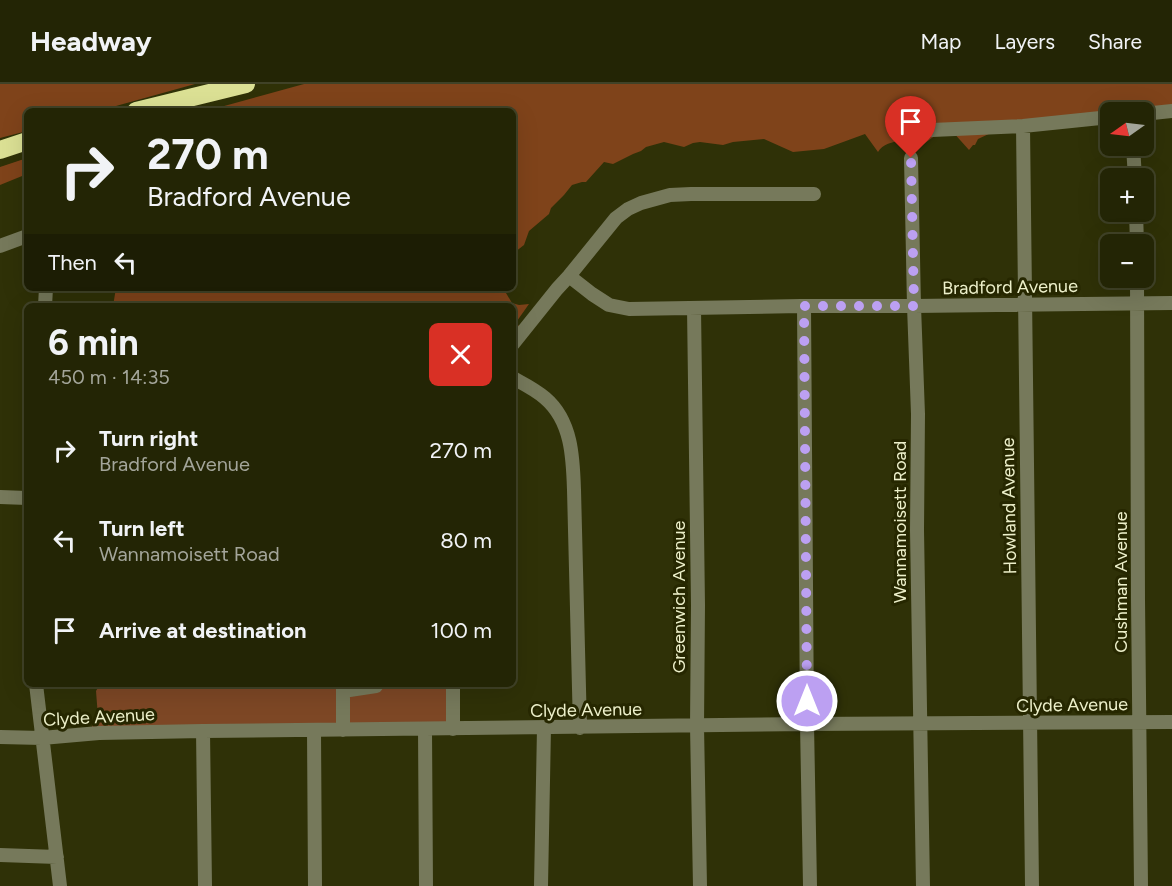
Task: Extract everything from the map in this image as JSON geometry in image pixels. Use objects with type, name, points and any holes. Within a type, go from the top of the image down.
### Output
[{"type":"highway","points":[[148,108],[246,84]]},
{"type":"highway","points":[[0,150],[24,142]]},
{"type":"street","points":[[1154,113],[1172,111]]},
{"type":"street","points":[[932,130],[1023,126],[1100,118]]},
{"type":"street","name":"Howland Avenue","points":[[1023,126],[1032,886]]},
{"type":"street","name":"Wannamoisett Road","points":[[911,158],[918,414],[917,530],[923,886]]},
{"type":"street","points":[[516,340],[616,218],[628,209],[670,195],[814,194]]},
{"type":"street","points":[[0,246],[24,237]]},
{"type":"street","name":"Bradford Avenue","points":[[569,276],[609,304],[629,309],[1172,303]]},
{"type":"street","name":"Cushman Avenue","points":[[1137,288],[1141,886]]},
{"type":"street","points":[[804,306],[810,886]]},
{"type":"street","name":"Greenwich Avenue","points":[[694,308],[700,886]]},
{"type":"street","points":[[516,380],[546,398],[559,414],[569,435],[573,458],[580,728]]},
{"type":"street","points":[[0,497],[24,498]]},
{"type":"street","points":[[36,687],[60,886]]},
{"type":"street","points":[[343,730],[343,688],[360,687]]},
{"type":"street","points":[[453,687],[453,729]]},
{"type":"street","name":"Clyde Avenue","points":[[0,737],[42,738],[99,733],[203,731],[1172,722]]},
{"type":"street","points":[[541,886],[544,728]]},
{"type":"street","points":[[425,729],[426,886]]},
{"type":"street","points":[[203,731],[205,886]]},
{"type":"street","points":[[314,731],[315,886]]},
{"type":"street","points":[[0,855],[57,857]]},
{"type":"shaded area","points":[[0,84],[195,84],[109,108],[24,108],[24,132],[0,138]]},
{"type":"shaded area","points":[[304,84],[1172,84],[1172,112],[1154,112],[1154,102],[1100,102],[1100,114],[993,132],[978,139],[969,150],[952,131],[940,132],[921,146],[910,142],[898,142],[886,145],[878,152],[865,134],[824,149],[793,152],[764,139],[723,145],[700,142],[684,147],[664,142],[646,147],[613,164],[604,162],[586,182],[572,185],[551,208],[549,214],[529,231],[524,245],[516,251],[516,108],[217,108]]},
{"type":"shaded area","points":[[24,159],[24,175],[0,185],[0,167]]},
{"type":"shaded area","points":[[116,291],[505,291],[512,303],[114,303]]},
{"type":"shaded area","points":[[516,304],[529,304],[516,325]]},
{"type":"shaded area","points":[[516,325],[521,326],[516,336]]},
{"type":"shaded area","points":[[98,687],[452,687],[453,724],[95,734],[92,726],[98,717],[96,691]]},
{"type":"route","points":[[807,701],[804,306],[914,306],[911,158]]}]
